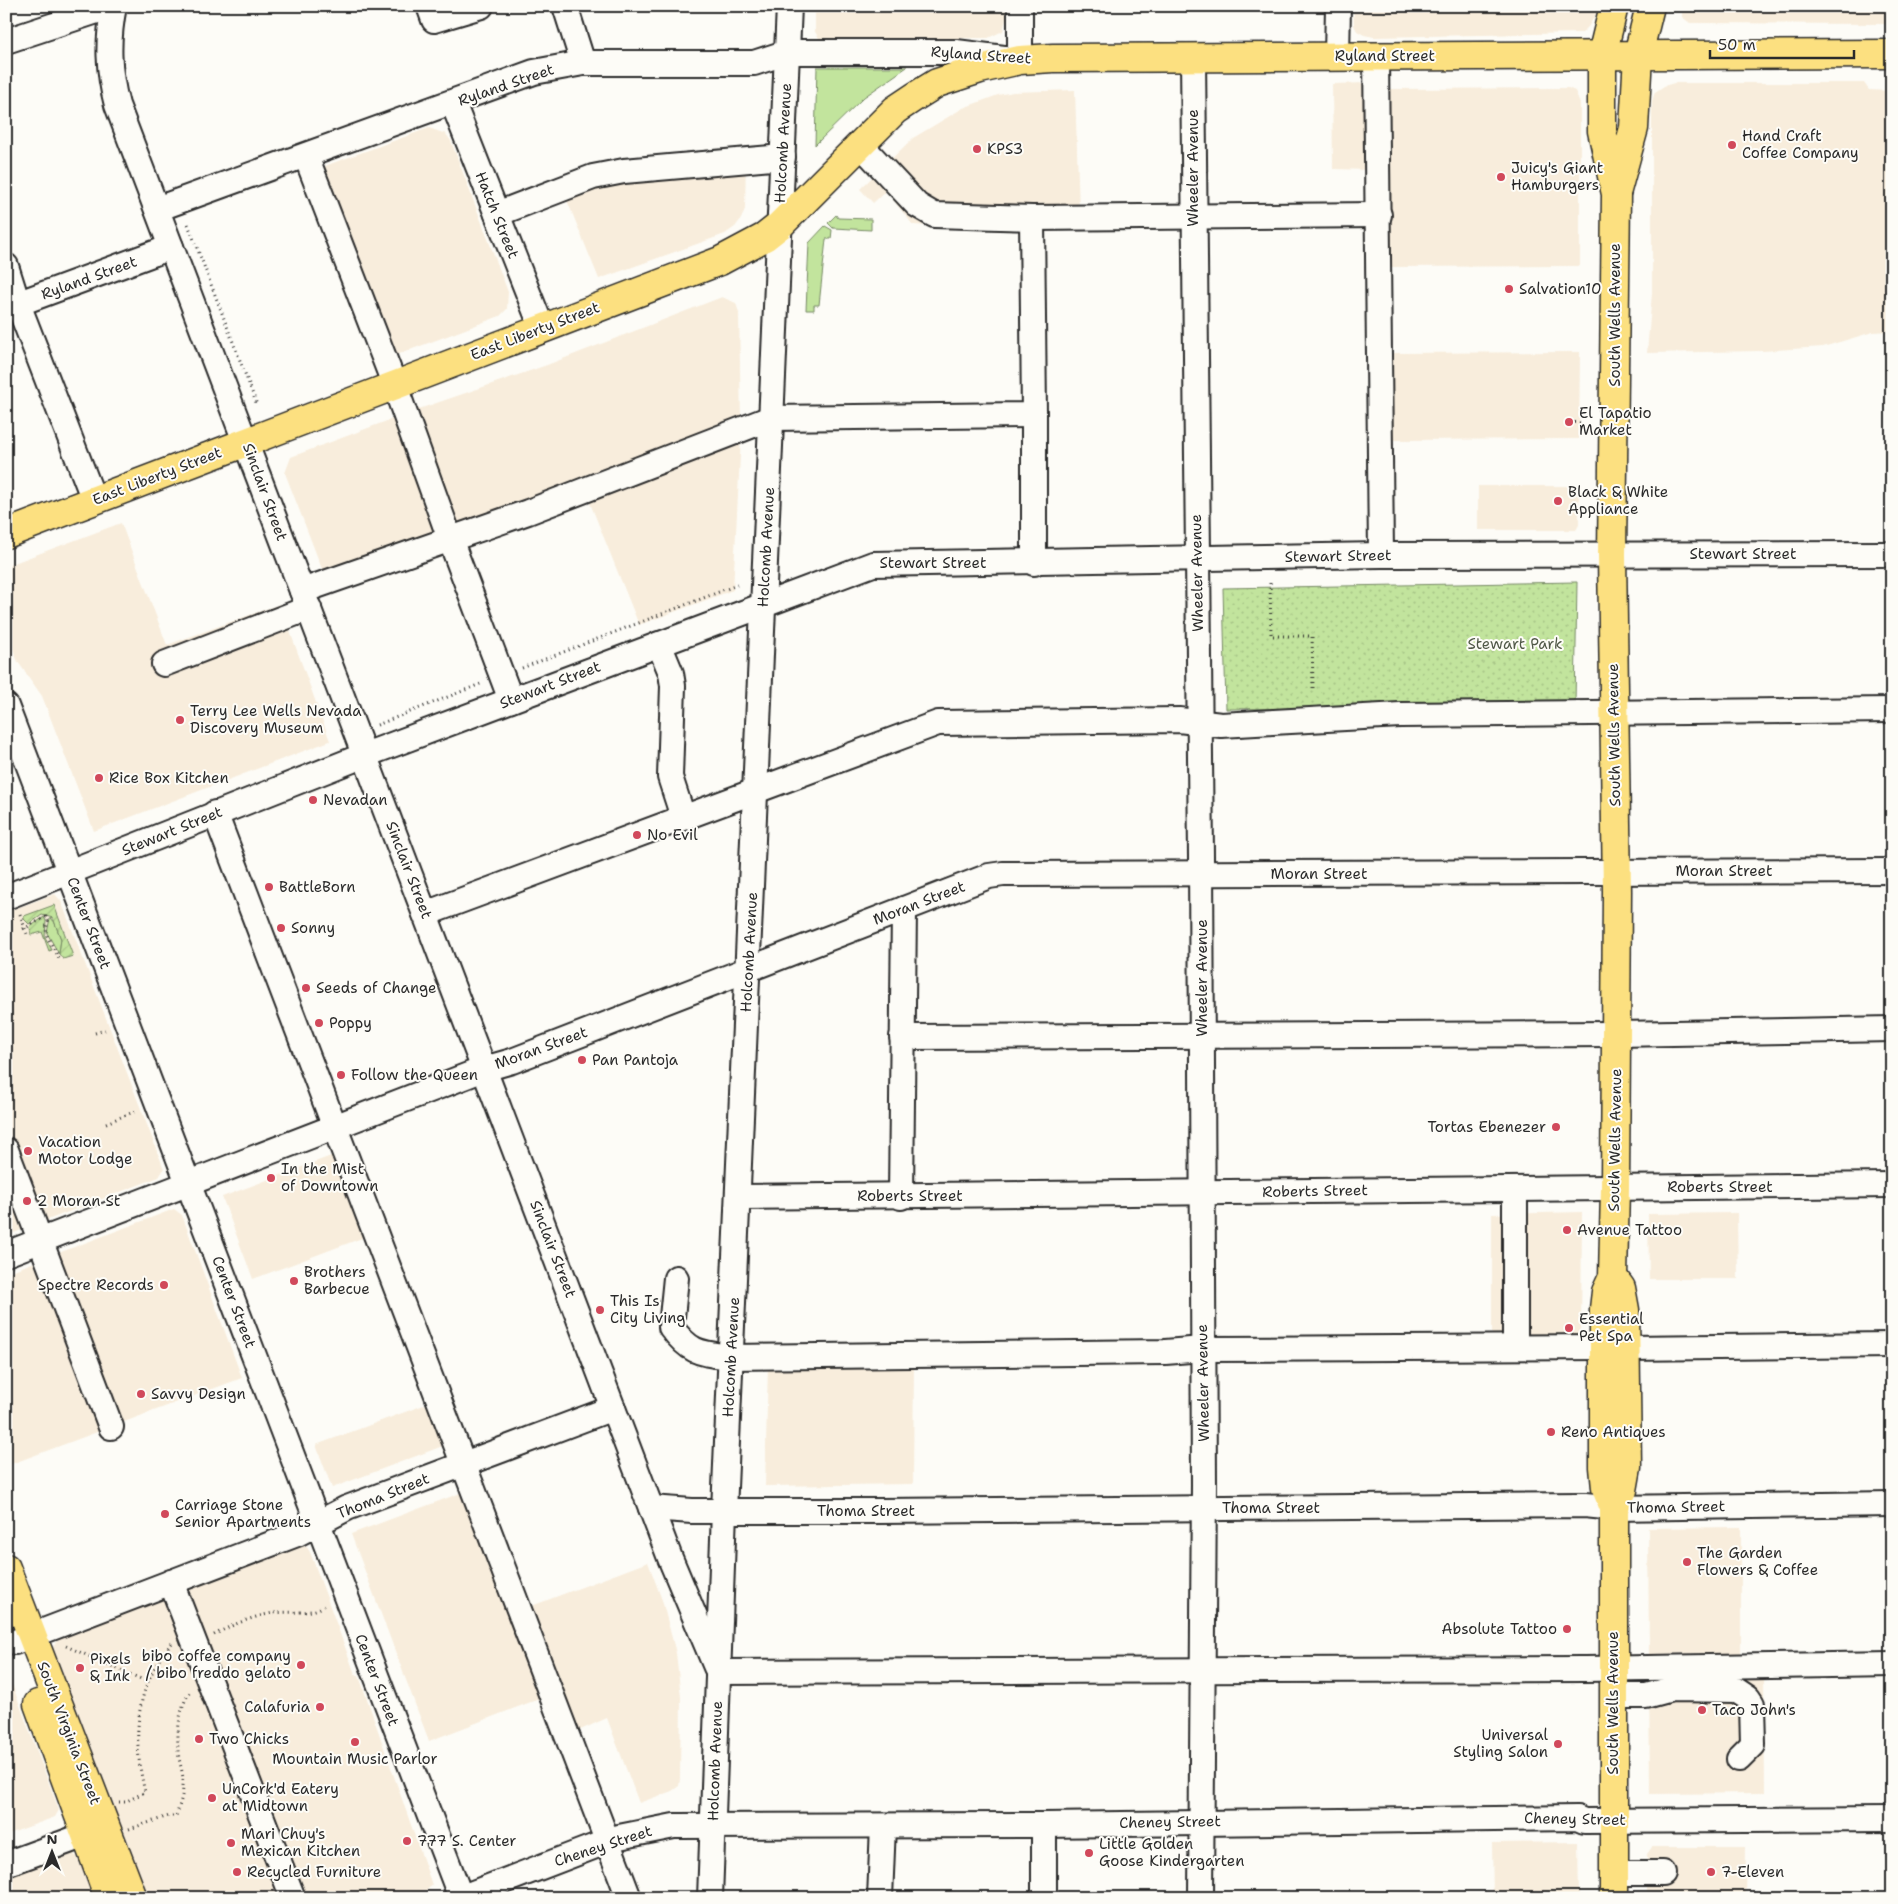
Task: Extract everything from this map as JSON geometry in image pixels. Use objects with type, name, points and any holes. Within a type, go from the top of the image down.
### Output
[{"type":"main road","name":"South Wells Avenue","points":[[1614,6],[1602,55],[1602,131],[1616,194],[1612,555],[1617,1034],[1613,1277],[1621,1288],[1625,1310],[1615,1347],[1627,1467],[1623,1490],[1614,1508],[1614,1885]]},
{"type":"main road","name":"South Wells Avenue","points":[[1616,194],[1634,128],[1638,55],[1650,6]]},
{"type":"main road","name":"Ryland Street","points":[[1020,60],[1337,56],[1892,54]]},
{"type":"main road","name":"East Liberty Street","points":[[6,534],[720,261],[752,245],[779,226],[895,110],[937,83],[980,69],[1020,60]]},
{"type":"main road","name":"South Virginia Street","points":[[6,1568],[17,1632],[85,1836],[109,1898]]},
{"type":"main road","name":"South Virginia Street","points":[[17,1632],[133,1898]]},
{"type":"main road","points":[[85,1836],[94,1836],[100,1842],[122,1898]]},
{"type":"street","points":[[6,41],[113,6]]},
{"type":"street","name":"Sinclair Street","points":[[113,6],[108,40],[110,74],[117,104],[651,1508],[718,1672]]},
{"type":"street","points":[[429,6],[434,20],[481,6]]},
{"type":"street","points":[[565,6],[583,64]]},
{"type":"street","name":"Holcomb Avenue","points":[[710,1898],[724,1511],[757,790],[763,605],[789,6]]},
{"type":"street","points":[[1020,6],[1020,60]]},
{"type":"street","points":[[1337,56],[1338,6]]},
{"type":"street","name":"Ryland Street","points":[[157,209],[534,72],[583,64],[754,63],[788,52],[956,52],[1020,60]]},
{"type":"street","points":[[1376,56],[1381,555]]},
{"type":"street","name":"Wheeler Avenue","points":[[1193,57],[1193,216],[1200,722],[1204,1508],[1200,1898]]},
{"type":"street","name":"Hatch Street","points":[[453,103],[542,328]]},
{"type":"street","points":[[861,145],[917,205],[934,215],[1032,218],[1379,215]]},
{"type":"street","points":[[306,156],[396,386],[450,539],[511,700]]},
{"type":"street","points":[[496,214],[593,177],[624,171],[782,157]]},
{"type":"street","points":[[1032,218],[1034,563]]},
{"type":"street","name":"Ryland Street","points":[[12,306],[171,248]]},
{"type":"street","points":[[6,266],[12,306],[94,500]]},
{"type":"street","points":[[164,664],[306,600],[450,539],[528,512],[771,418],[1034,415]]},
{"type":"street","name":"Stewart Street","points":[[13,905],[70,873],[215,813],[873,564],[1034,563],[1381,555],[1892,554]]},
{"type":"street","points":[[659,644],[670,674],[672,686],[670,777],[683,817]]},
{"type":"street","name":"Center Street","points":[[6,706],[460,1898]]},
{"type":"street","points":[[425,914],[938,723],[1200,722],[1221,725],[1400,716],[1892,710]]},
{"type":"street","points":[[215,813],[629,1898]]},
{"type":"street","name":"Moran Street","points":[[6,1254],[484,1069],[505,1064],[989,876],[1003,874],[1892,871]]},
{"type":"street","points":[[901,1197],[904,909]]},
{"type":"street","points":[[902,1037],[1617,1034],[1892,1029]]},
{"type":"street","points":[[6,1150],[111,1427]]},
{"type":"street","name":"Roberts Street","points":[[739,1197],[901,1197],[1892,1185]]},
{"type":"street","points":[[1515,1189],[1515,1347]]},
{"type":"street","points":[[676,1278],[671,1327],[681,1340],[698,1352],[731,1357],[1165,1352],[1203,1348],[1892,1345]]},
{"type":"street","name":"Thoma Street","points":[[17,1632],[171,1582],[297,1534],[347,1508],[613,1408]]},
{"type":"street","name":"Thoma Street","points":[[651,1508],[724,1511],[1575,1505],[1614,1508],[1892,1504]]},
{"type":"street","points":[[171,1582],[293,1898]]},
{"type":"street","points":[[718,1672],[1613,1669],[1892,1664]]},
{"type":"street","points":[[1613,1696],[1646,1696],[1672,1689],[1736,1690],[1748,1698],[1753,1711],[1753,1745],[1739,1759]]},
{"type":"street","name":"Cheney Street","points":[[460,1898],[608,1841],[661,1827],[713,1825],[1044,1825],[1201,1821],[1567,1818],[1584,1821],[1892,1819]]},
{"type":"street","points":[[1044,1825],[1044,1898]]},
{"type":"street","points":[[880,1898],[883,1826]]},
{"type":"street","points":[[6,1864],[85,1836]]},
{"type":"street","points":[[1614,1885],[1663,1873]]},
{"type":"path","points":[[188,224],[258,404]]},
{"type":"path","points":[[1570,422],[1582,422]]},
{"type":"path","points":[[1270,583],[1271,636],[1312,636],[1313,688]]},
{"type":"path","points":[[377,725],[737,585]]},
{"type":"path","points":[[13,905],[28,937]]},
{"type":"path","points":[[24,928],[46,917],[48,921],[45,932],[59,959]]},
{"type":"path","points":[[95,1034],[105,1030]]},
{"type":"path","points":[[106,1123],[136,1111]]},
{"type":"path","points":[[210,1636],[226,1627],[252,1618],[316,1610],[324,1606]]},
{"type":"path","points":[[118,1802],[125,1802],[145,1792],[140,1776],[137,1744],[140,1708],[148,1682],[163,1654],[176,1640]]},
{"type":"path","points":[[60,1644],[148,1682]]},
{"type":"path","points":[[126,1830],[176,1816],[184,1787],[183,1772],[178,1752],[181,1716],[184,1702],[193,1689]]},
{"type":"shaded area","points":[[815,6],[1006,6],[1006,19],[1003,31],[988,38],[825,39],[819,38],[815,32]]},
{"type":"shaded area","points":[[1353,6],[1601,6],[1582,33],[1374,37],[1357,31],[1354,25]]},
{"type":"shaded area","points":[[1682,6],[1892,6],[1892,24],[1690,23],[1682,17]]},
{"type":"shaded area","points":[[1368,83],[1369,170],[1333,169],[1332,84]]},
{"type":"shaded area","points":[[1674,83],[1864,83],[1869,90],[1892,91],[1892,331],[1873,332],[1823,347],[1762,351],[1647,353],[1652,293],[1652,101],[1655,92],[1664,86]]},
{"type":"shaded area","points":[[1568,88],[1575,91],[1580,103],[1580,266],[1387,267],[1385,89]]},
{"type":"shaded area","points":[[1075,90],[1079,210],[1017,225],[944,227],[913,225],[886,191],[873,203],[860,189],[913,138],[963,108],[998,95],[1013,92]]},
{"type":"shaded area","points":[[429,128],[446,134],[451,141],[508,292],[507,309],[500,316],[386,359],[311,171]]},
{"type":"shaded area","points":[[746,160],[745,209],[735,227],[725,234],[599,279],[562,188]]},
{"type":"shaded area","points":[[722,297],[736,303],[739,313],[741,421],[324,574],[285,473],[291,457],[416,410],[547,365]]},
{"type":"shaded area","points":[[1580,352],[1579,439],[1389,440],[1388,353]]},
{"type":"shaded area","points":[[741,437],[733,590],[639,625],[588,498]]},
{"type":"shaded area","points":[[1478,486],[1579,486],[1579,525],[1576,530],[1478,530]]},
{"type":"shaded area","points":[[121,523],[167,645],[280,604],[330,741],[94,831],[42,696],[18,662],[6,631],[6,566]]},
{"type":"shaded area","points":[[55,894],[61,901],[164,1169],[159,1177],[6,1236],[6,912]]},
{"type":"shaded area","points":[[339,1153],[370,1235],[253,1279],[222,1197]]},
{"type":"shaded area","points":[[174,1209],[182,1215],[242,1378],[6,1466],[6,1273]]},
{"type":"shaded area","points":[[1582,1212],[1581,1339],[1492,1337],[1492,1214]]},
{"type":"shaded area","points":[[1737,1213],[1738,1279],[1649,1279],[1648,1214]]},
{"type":"shaded area","points":[[914,1361],[913,1484],[765,1486],[768,1364]]},
{"type":"shaded area","points":[[432,1402],[448,1444],[332,1488],[316,1445]]},
{"type":"shaded area","points":[[466,1491],[544,1697],[429,1741],[351,1534]]},
{"type":"shaded area","points":[[1741,1527],[1741,1653],[1649,1654],[1648,1528]]},
{"type":"shaded area","points":[[300,1544],[306,1546],[310,1552],[355,1674],[359,1676],[432,1885],[427,1890],[407,1898],[145,1898],[52,1656],[53,1647],[62,1634]]},
{"type":"shaded area","points":[[648,1562],[662,1600],[676,1653],[681,1697],[680,1779],[679,1786],[672,1791],[639,1803],[607,1718],[576,1732],[529,1607]]},
{"type":"shaded area","points":[[6,1668],[59,1810],[55,1817],[6,1835]]},
{"type":"shaded area","points":[[1764,1671],[1765,1793],[1650,1794],[1649,1672]]},
{"type":"shaded area","points":[[1578,1842],[1579,1898],[1493,1898],[1492,1843]]},
{"type":"shaded area","points":[[1652,1847],[1746,1847],[1745,1898],[1647,1898],[1647,1854]]},
{"type":"shaded area","points":[[69,1850],[78,1858],[93,1898],[6,1898],[6,1873]]},
{"type":"green space","points":[[817,67],[907,67],[864,97],[815,145]]},
{"type":"green space","points":[[836,215],[838,218],[871,219],[871,230],[833,228],[828,223]]},
{"type":"green space","points":[[825,226],[832,230],[831,239],[826,239],[819,305],[814,305],[814,310],[806,310],[809,243]]},
{"type":"green space","name":"Stewart Park","points":[[1577,582],[1575,705],[1226,709],[1223,588]]},
{"type":"green space","points":[[54,905],[73,956],[63,959],[59,954],[61,939],[53,918],[42,915],[29,924],[24,919],[24,916]]},
{"type":"green space","points":[[44,917],[46,921],[45,937],[52,950],[49,951],[42,932],[31,935],[30,927]]},
{"type":"green space","points":[[50,918],[54,921],[61,939],[59,954],[47,933]]},
{"type":"place","name":"Hand Craft Coffee Company","points":[[1732,145]]},
{"type":"place","name":"KPS3","points":[[977,149]]},
{"type":"place","name":"Juicy's Giant Hamburgers","points":[[1501,177]]},
{"type":"place","name":"Salvation10","points":[[1509,289]]},
{"type":"place","name":"El Tapatio Market","points":[[1569,422]]},
{"type":"place","name":"Black & White Appliance","points":[[1558,501]]},
{"type":"place","name":"Terry Lee Wells Nevada Discovery Museum","points":[[180,720]]},
{"type":"place","name":"Rice Box Kitchen","points":[[99,778]]},
{"type":"place","name":"Nevadan","points":[[313,800]]},
{"type":"place","name":"No Evil","points":[[637,835]]},
{"type":"place","name":"BattleBorn","points":[[269,887]]},
{"type":"place","name":"Sonny","points":[[281,928]]},
{"type":"place","name":"Seeds of Change","points":[[306,988]]},
{"type":"place","name":"Poppy","points":[[319,1023]]},
{"type":"place","name":"Pan Pantoja","points":[[582,1060]]},
{"type":"place","name":"Follow the Queen","points":[[341,1075]]},
{"type":"place","name":"Tortas Ebenezer","points":[[1556,1127]]},
{"type":"place","name":"Vacation Motor Lodge","points":[[28,1151]]},
{"type":"place","name":"In the Mist of Downtown","points":[[271,1178]]},
{"type":"place","name":"2 Moran St","points":[[27,1201]]},
{"type":"place","name":"Avenue Tattoo","points":[[1567,1230]]},
{"type":"place","name":"Brothers Barbecue","points":[[294,1281]]},
{"type":"place","name":"Spectre Records","points":[[164,1285]]},
{"type":"place","name":"This Is City Living","points":[[600,1310]]},
{"type":"place","name":"Essential Pet Spa","points":[[1569,1328]]},
{"type":"place","name":"Savvy Design","points":[[141,1394]]},
{"type":"place","name":"Reno Antiques","points":[[1551,1432]]},
{"type":"place","name":"Carriage Stone Senior Apartments","points":[[165,1514]]},
{"type":"place","name":"The Garden Flowers & Coffee","points":[[1687,1562]]},
{"type":"place","name":"Absolute Tattoo","points":[[1567,1629]]},
{"type":"place","name":"bibo coffee company / bibo freddo gelato","points":[[301,1665]]},
{"type":"place","name":"Pixels & Ink","points":[[80,1668]]},
{"type":"place","name":"Calafuria","points":[[320,1707]]},
{"type":"place","name":"Taco John's","points":[[1702,1710]]},
{"type":"place","name":"Two Chicks","points":[[199,1739]]},
{"type":"place","name":"Mountain Music Parlor","points":[[355,1742]]},
{"type":"place","name":"Universal Styling Salon","points":[[1558,1744]]},
{"type":"place","name":"UnCork'd Eatery at Midtown","points":[[212,1798]]},
{"type":"place","name":"777 S. Center","points":[[407,1841]]},
{"type":"place","name":"Mari Chuy's Mexican Kitchen","points":[[231,1843]]},
{"type":"place","name":"Little Golden Goose Kindergarten","points":[[1089,1853]]},
{"type":"place","name":"Recycled Furniture","points":[[237,1872]]},
{"type":"place","name":"7-Eleven","points":[[1711,1872]]}]
